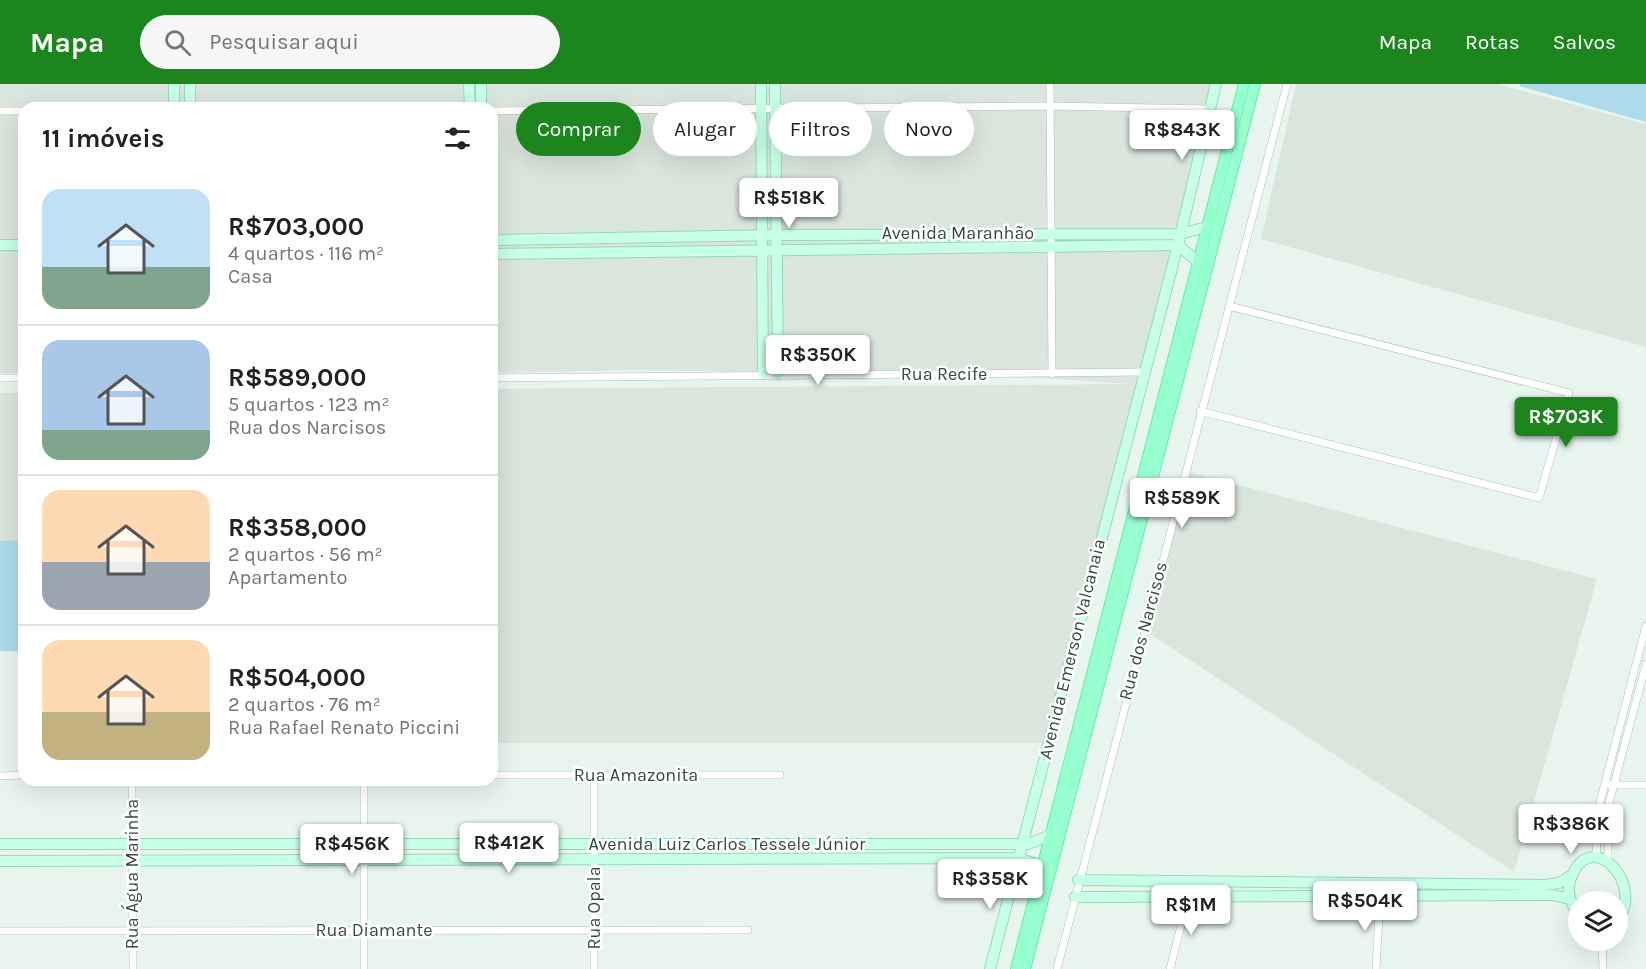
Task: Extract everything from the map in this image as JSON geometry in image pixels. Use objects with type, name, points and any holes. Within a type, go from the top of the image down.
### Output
[{"type":"main road","points":[[1016,969],[1244,84]]},
{"type":"main road","points":[[1025,969],[1255,84]]},
{"type":"street","points":[[174,84],[174,102]]},
{"type":"street","points":[[190,84],[190,102]]},
{"type":"street","points":[[470,84],[470,102]]},
{"type":"street","points":[[481,84],[481,102]]},
{"type":"street","points":[[761,84],[763,374]]},
{"type":"street","points":[[775,84],[775,102]]},
{"type":"street","points":[[1050,84],[1052,374]]},
{"type":"street","name":"Avenida Emerson Valcanaia","points":[[990,969],[1179,240],[1216,84]]},
{"type":"street","name":"Rua dos Narcisos","points":[[1057,969],[1078,880],[1287,84]]},
{"type":"street","points":[[872,108],[1050,106],[1209,109]]},
{"type":"street","points":[[498,111],[769,109]]},
{"type":"street","points":[[0,111],[18,111]]},
{"type":"street","points":[[775,156],[778,374]]},
{"type":"street","name":"Avenida Maranhão","points":[[498,254],[775,248],[1051,247],[1179,240],[1207,227]]},
{"type":"street","name":"Avenida Maranhão","points":[[498,240],[1051,233],[1179,240]]},
{"type":"street","points":[[1179,240],[1198,262]]},
{"type":"street","points":[[0,245],[18,245]]},
{"type":"street","points":[[1200,411],[1539,498],[1569,393],[1228,306]]},
{"type":"street","name":"Rua Recife","points":[[498,378],[1143,372]]},
{"type":"street","points":[[0,378],[18,378]]},
{"type":"street","points":[[1596,858],[1596,822],[1646,626]]},
{"type":"street","points":[[1608,858],[1606,827],[1613,785],[1642,692],[1646,664]]},
{"type":"street","points":[[1629,693],[1642,692]]},
{"type":"street","name":"Rua Amazonita","points":[[498,775],[780,775]]},
{"type":"street","name":"Rua Opala","points":[[594,775],[594,969]]},
{"type":"street","points":[[0,776],[18,776]]},
{"type":"street","points":[[1604,785],[1646,785]]},
{"type":"street","name":"Rua Água Marinha","points":[[132,786],[133,969]]},
{"type":"street","points":[[364,786],[364,969]]},
{"type":"street","name":"Avenida Luiz Carlos Tessele Júnior","points":[[0,844],[1022,844],[1037,842],[1051,835]]},
{"type":"street","points":[[1018,858],[1033,863],[1041,874]]},
{"type":"street","name":"Avenida Luiz Carlos Tessele Júnior","points":[[0,861],[1018,858]]},
{"type":"street","points":[[1078,880],[1544,885],[1559,883],[1572,876],[1580,866],[1596,858],[1608,858],[1624,866],[1632,876],[1635,899],[1628,911]]},
{"type":"street","points":[[1569,891],[1572,876]]},
{"type":"street","points":[[1075,897],[1553,896],[1568,899]]},
{"type":"street","points":[[1376,969],[1380,897]]},
{"type":"street","points":[[1170,969],[1188,898]]},
{"type":"street","name":"Rua Diamante","points":[[0,931],[748,930]]},
{"type":"street","points":[[1602,951],[1603,969]]},
{"type":"shaded area","points":[[0,84],[1212,84],[1047,743],[498,743],[498,389],[1129,384],[1044,378],[640,370],[498,373],[498,102],[18,102],[18,373],[0,373]]},
{"type":"shaded area","points":[[1296,84],[1497,84],[1646,124],[1646,347],[1261,239]]},
{"type":"shaded area","points":[[1520,84],[1646,84],[1646,122],[1519,86]]},
{"type":"shaded area","points":[[0,393],[18,393],[18,543],[0,543]]},
{"type":"shaded area","points":[[1189,472],[1597,579],[1514,872],[1147,632]]},
{"type":"shaded area","points":[[18,540],[18,651],[0,651],[0,541]]}]
